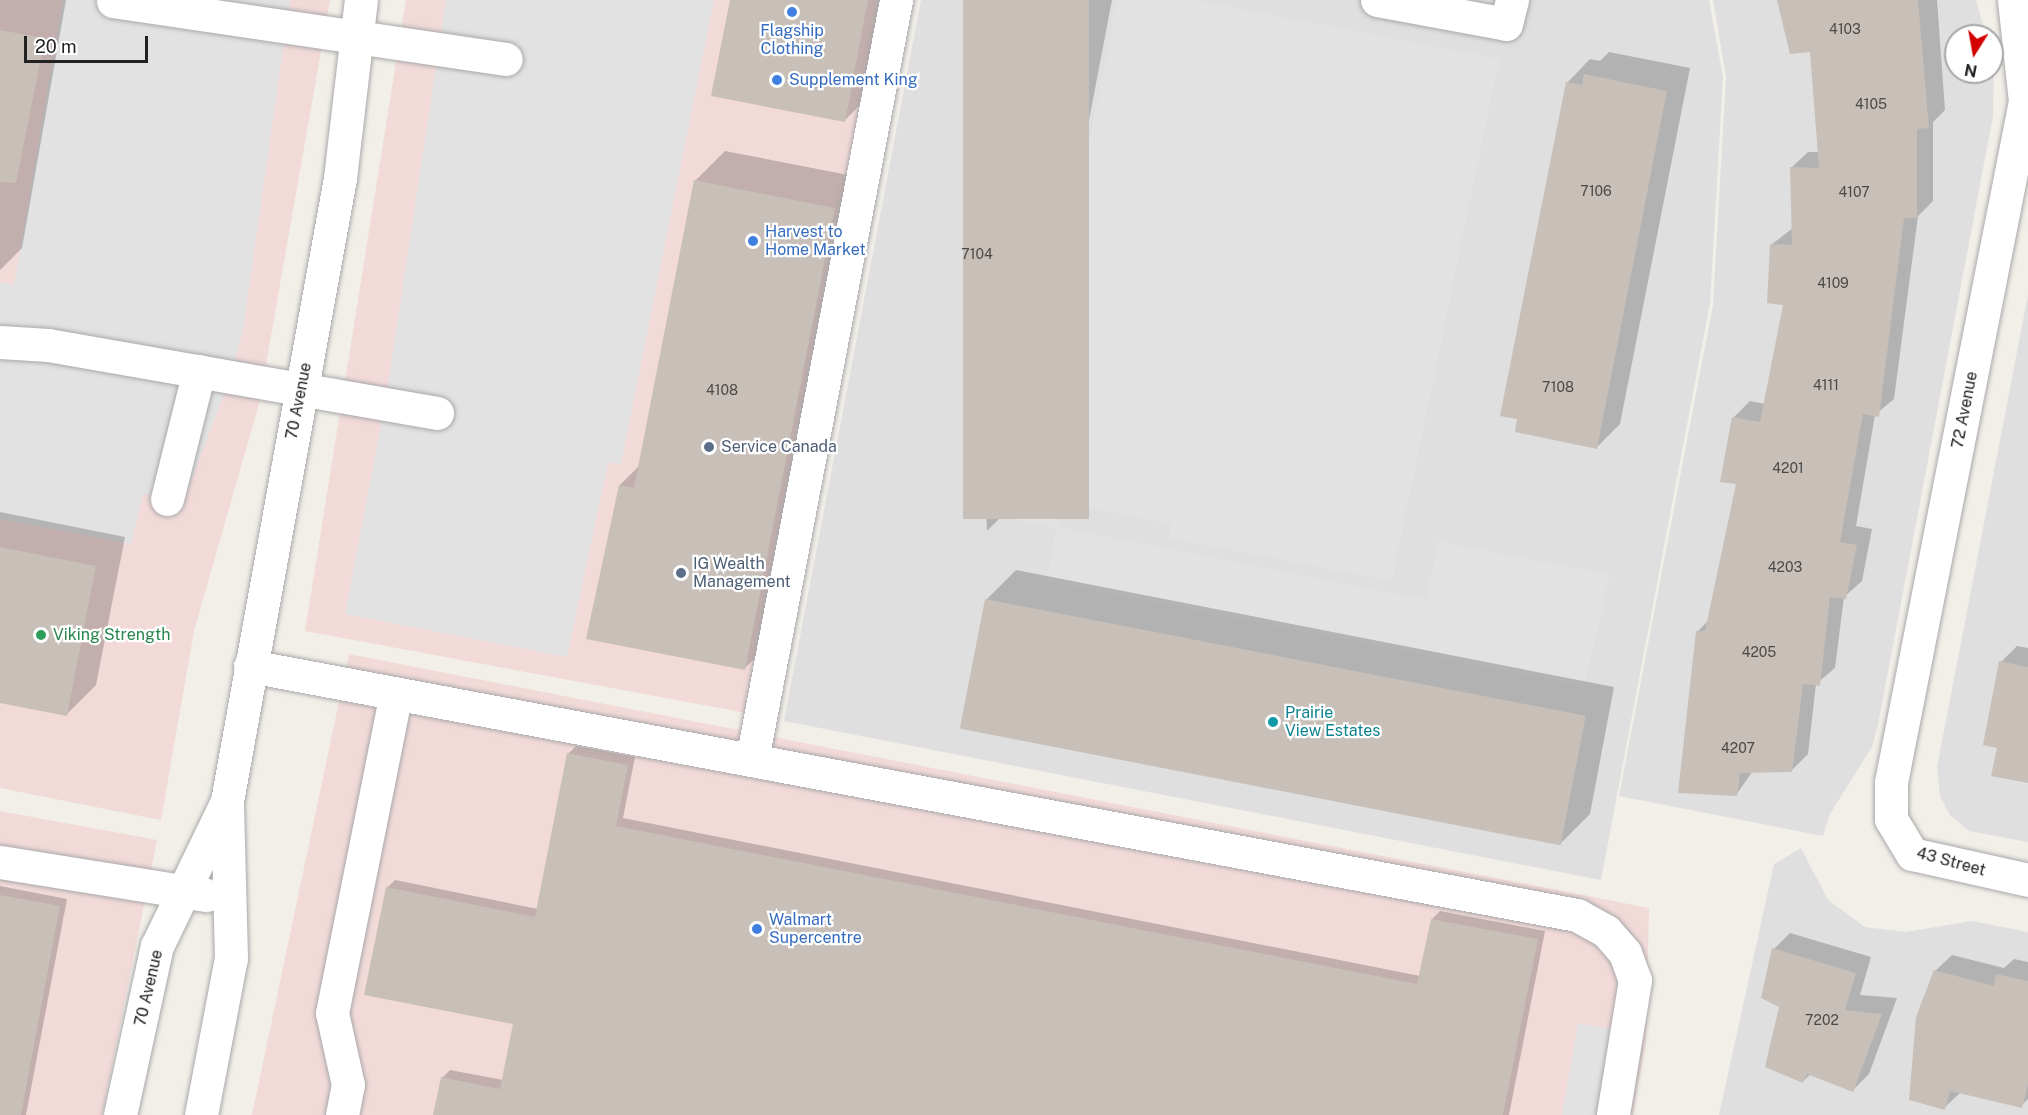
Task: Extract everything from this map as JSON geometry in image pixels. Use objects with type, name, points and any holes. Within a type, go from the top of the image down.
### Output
[{"type":"street","name":"70 Avenue","points":[[201,1115],[231,958],[233,900],[226,801],[340,178],[361,0]]},
{"type":"street","points":[[752,760],[896,0]]},
{"type":"street","points":[[1377,0],[1506,24],[1512,0]]},
{"type":"street","name":"72 Avenue","points":[[1892,819],[1891,782],[2025,101],[2014,0]]},
{"type":"street","points":[[113,1],[506,59]]},
{"type":"street","points":[[0,342],[48,345],[437,413]]},
{"type":"street","points":[[167,499],[199,371]]},
{"type":"street","points":[[250,666],[1577,915],[1613,939],[1635,980],[1613,1115]]},
{"type":"street","points":[[342,1115],[348,1085],[332,1013],[396,693]]},
{"type":"street","name":"70 Avenue","points":[[120,1115],[157,946],[226,801]]},
{"type":"street","name":"43 Street","points":[[1892,819],[1912,854],[2028,880]]},
{"type":"street","points":[[0,862],[233,900]]},
{"type":"shaded area","points":[[0,0],[330,0],[259,404],[194,631],[161,820],[0,788]]},
{"type":"shaded area","points":[[63,0],[290,0],[243,330],[231,377],[183,501],[143,494],[131,544],[0,519],[0,282],[14,285]]},
{"type":"shaded area","points":[[406,0],[908,0],[768,717],[305,631]]},
{"type":"shaded area","points":[[446,0],[714,0],[621,464],[608,463],[567,657],[345,614],[385,404]]},
{"type":"shaded area","points":[[921,0],[1709,0],[1723,77],[1710,303],[1601,880],[784,721]]},
{"type":"shaded area","points":[[1117,0],[1195,0],[1499,59],[1392,581],[1169,538],[1172,524],[1063,503],[1057,527],[1427,600],[1438,541],[1610,575],[1584,686],[1046,581],[1057,528],[1015,519]]},
{"type":"shaded area","points":[[1713,0],[1976,0],[1983,24],[1944,24],[1944,84],[1994,84],[1993,116],[1878,725],[1872,747],[1830,814],[1823,836],[1619,796],[1713,305],[1726,77]]},
{"type":"shaded area","points":[[2028,295],[2028,842],[1969,831],[1950,815],[1940,796],[1937,767]]},
{"type":"shaded area","points":[[349,654],[1649,908],[1646,1041],[1633,1115],[252,1115]]},
{"type":"shaded area","points":[[0,811],[157,840],[102,1115],[0,1115]]},
{"type":"shaded area","points":[[1801,848],[1828,900],[1865,927],[1906,932],[1972,921],[2028,932],[2028,1115],[1719,1115],[1774,864]]},
{"type":"shaded area","points":[[1578,1023],[1629,1032],[1615,1115],[1562,1115]]},
{"type":"building","points":[[730,0],[868,0],[845,122],[711,96]]},
{"type":"building","points":[[963,0],[1089,0],[1089,519],[963,519]]},
{"type":"building","points":[[1777,0],[1918,0],[1929,128],[1917,129],[1917,218],[1904,218],[1879,417],[1863,414],[1840,542],[1857,545],[1846,599],[1830,597],[1820,686],[1803,684],[1792,772],[1740,773],[1737,796],[1678,793],[1696,631],[1705,631],[1736,484],[1720,482],[1732,417],[1760,422],[1783,305],[1767,303],[1770,244],[1792,245],[1790,167],[1819,168],[1810,52],[1790,54]]},
{"type":"building","points":[[0,30],[45,38],[16,183],[0,182]]},
{"type":"building","points":[[1584,74],[1667,91],[1597,449],[1515,432],[1517,419],[1500,416],[1566,82],[1582,85]]},
{"type":"building","points":[[694,180],[835,208],[745,670],[586,639],[619,485],[634,488]]},
{"type":"building","name":"Viking Strength","points":[[0,547],[96,566],[67,716],[0,703]]},
{"type":"building","name":"Prairie View Estates","points":[[985,599],[1586,716],[1561,845],[960,729]]},
{"type":"building","points":[[1999,661],[2028,667],[2028,783],[1991,776],[1997,748],[1983,745]]},
{"type":"building","name":"Walmart Supercentre","points":[[567,753],[628,765],[616,826],[1417,984],[1431,919],[1538,939],[1503,1115],[433,1115],[441,1077],[500,1089],[513,1024],[364,995],[386,887],[535,917]]},
{"type":"building","points":[[0,895],[60,906],[21,1115],[0,1115]]},
{"type":"building","points":[[1772,948],[1856,973],[1845,1010],[1882,1014],[1853,1092],[1807,1074],[1803,1083],[1765,1067],[1779,1007],[1761,998]]},
{"type":"building","points":[[1934,970],[1994,986],[1996,974],[2028,981],[2028,1084],[2022,1108],[1950,1091],[1945,1110],[1909,1100],[1916,1017]]},
{"type":"place","name":"Flagship Clothing","points":[[792,12]]},
{"type":"place","name":"Supplement King","points":[[777,80]]},
{"type":"place","name":"Harvest to Home Market","points":[[753,241]]},
{"type":"place","name":"Service Canada","points":[[709,447]]},
{"type":"place","name":"IG Wealth Management","points":[[681,573]]},
{"type":"place","name":"Viking Strength","points":[[41,635]]},
{"type":"place","name":"Prairie View Estates","points":[[1273,722]]},
{"type":"place","name":"Walmart Supercentre","points":[[757,929]]}]
